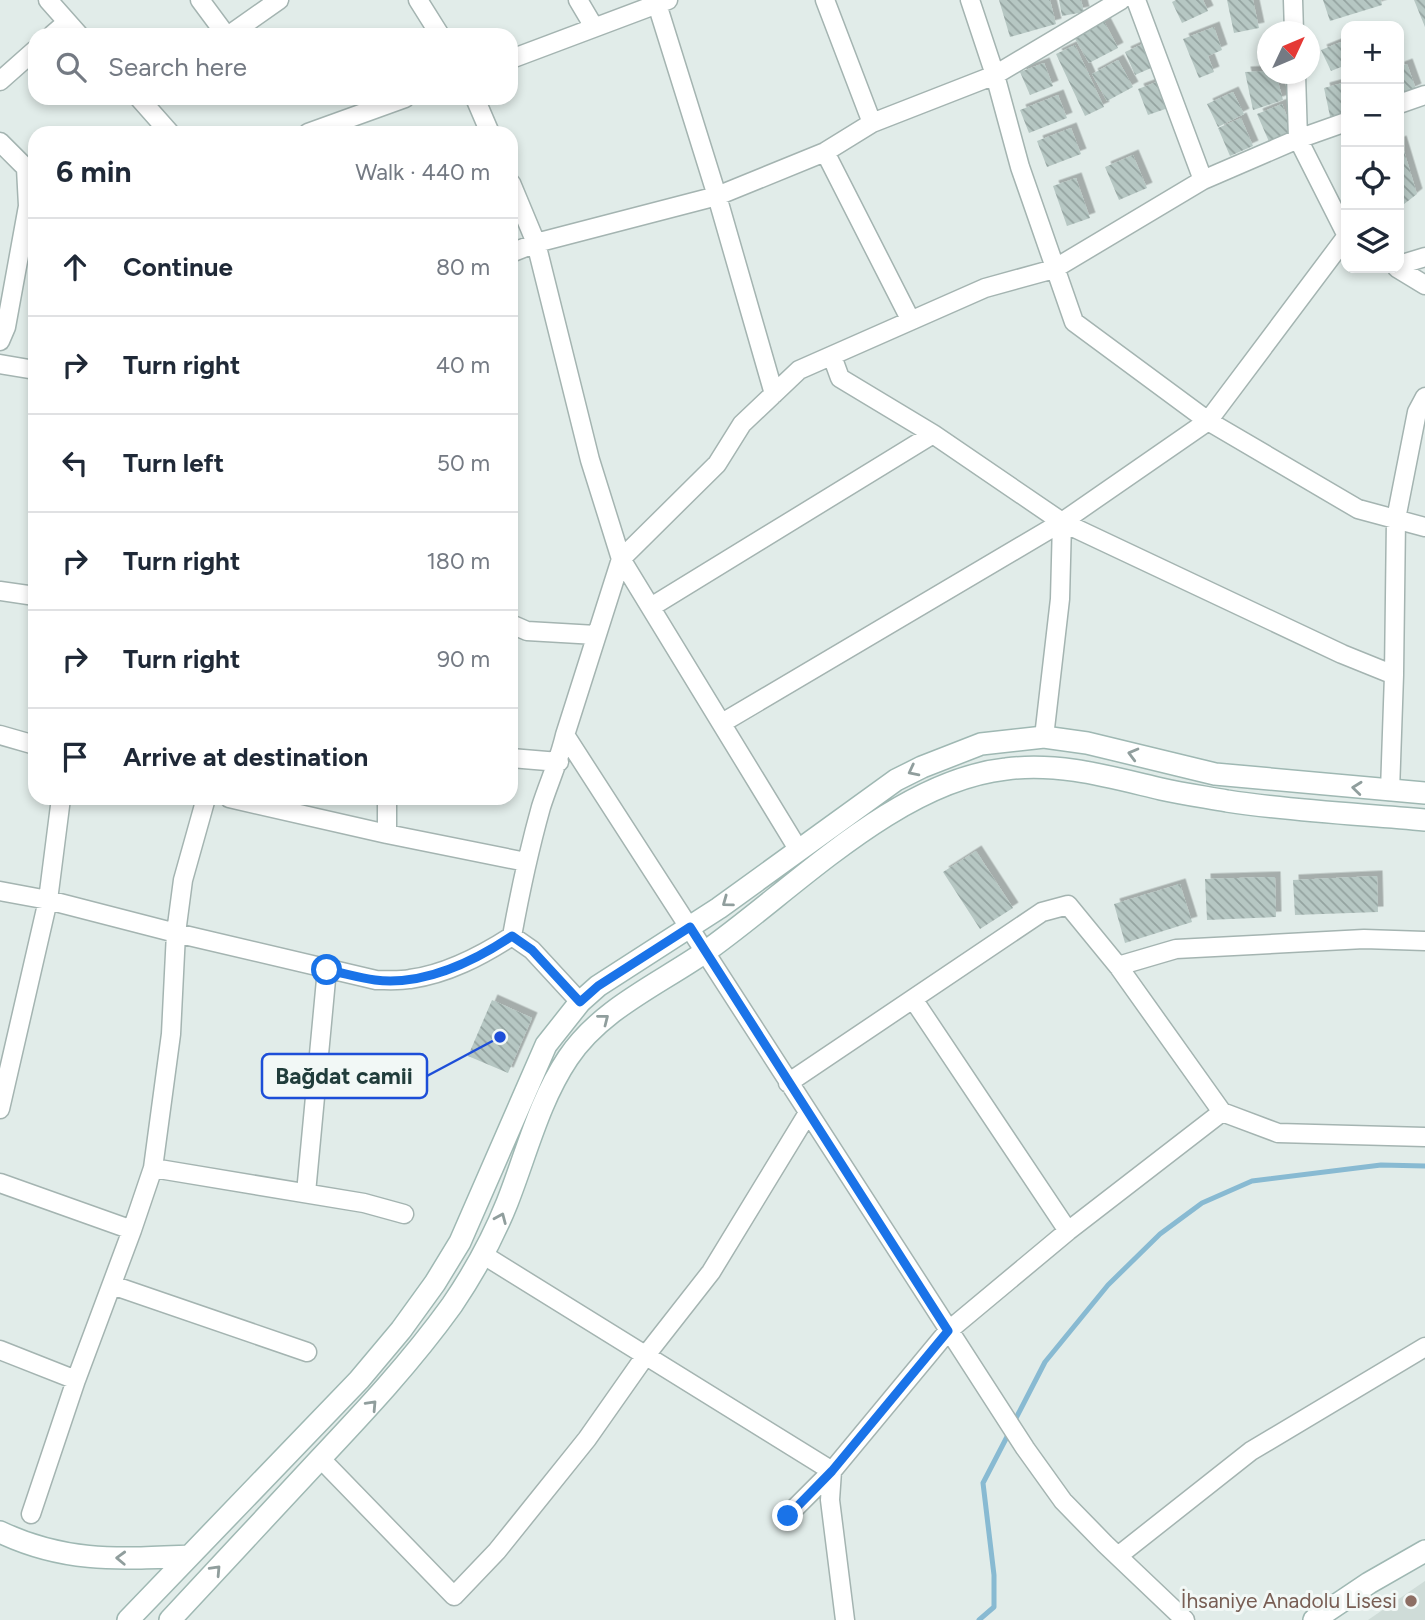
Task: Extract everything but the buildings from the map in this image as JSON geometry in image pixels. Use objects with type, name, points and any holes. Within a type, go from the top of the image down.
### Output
[{"type":"main road","points":[[128,1620],[359,1380],[401,1330],[460,1242],[546,1045],[580,1002],[598,986],[690,927],[896,780],[922,766],[981,744],[1044,737],[1087,743],[1215,774],[1425,793]]},
{"type":"main road","points":[[170,1620],[405,1367],[454,1301],[498,1227],[555,1079],[582,1039],[597,1023],[704,952],[813,869],[902,806],[960,778],[1021,767],[1064,769],[1233,802],[1425,820]]},
{"type":"main road","points":[[0,1532],[28,1545],[58,1554],[134,1559],[189,1556]]},
{"type":"main road","points":[[1314,1620],[1369,1583],[1425,1551]]},
{"type":"street","points":[[48,0],[73,28]]},
{"type":"street","points":[[200,0],[222,28]]},
{"type":"street","points":[[237,28],[279,0]]},
{"type":"street","points":[[418,0],[436,28]]},
{"type":"street","points":[[578,0],[594,27]]},
{"type":"street","points":[[825,0],[872,123]]},
{"type":"street","points":[[970,0],[995,75],[1020,167],[1074,322],[1208,421],[1358,509],[1425,527]]},
{"type":"street","points":[[518,250],[536,243],[717,196],[825,152],[872,123],[995,75],[1121,0]]},
{"type":"street","points":[[1136,0],[1203,180]]},
{"type":"street","points":[[1293,0],[1294,21]]},
{"type":"street","points":[[518,56],[662,2],[774,394]]},
{"type":"street","points":[[0,81],[28,56]]},
{"type":"street","points":[[1296,84],[1298,139],[1341,226]]},
{"type":"street","points":[[1404,102],[1425,95]]},
{"type":"street","points":[[145,105],[164,126]]},
{"type":"street","points":[[327,126],[386,105]]},
{"type":"street","points":[[478,105],[487,126]]},
{"type":"street","points":[[0,891],[48,900],[376,980],[410,979],[441,972],[481,956],[512,936],[526,862],[542,804],[559,762],[565,735],[621,559],[716,464],[743,424],[774,394],[799,370],[985,288],[1054,269],[1203,180],[1298,139],[1341,124]]},
{"type":"street","points":[[0,142],[26,168],[28,205],[6,327],[0,341]]},
{"type":"street","points":[[825,152],[910,319]]},
{"type":"street","points":[[518,200],[536,243],[590,460],[621,559],[798,849]]},
{"type":"street","points":[[722,723],[1062,522],[1208,421],[1341,243]]},
{"type":"street","points":[[1404,264],[1425,257]]},
{"type":"street","points":[[1404,270],[1425,285]]},
{"type":"street","points":[[832,356],[840,378],[933,434],[1062,522],[1342,654],[1394,675]]},
{"type":"street","points":[[0,364],[28,369]]},
{"type":"street","points":[[1390,791],[1396,519],[1417,412],[1425,397]]},
{"type":"street","points":[[651,607],[933,434]]},
{"type":"street","points":[[1044,737],[1060,599],[1062,522]]},
{"type":"street","points":[[0,591],[28,595]]},
{"type":"street","points":[[518,627],[527,631],[596,635]]},
{"type":"street","points":[[0,735],[28,743]]},
{"type":"street","points":[[565,735],[1025,1448],[1063,1501],[1185,1620]]},
{"type":"street","points":[[518,759],[559,762]]},
{"type":"street","points":[[0,1109],[7,1042],[48,900],[60,805]]},
{"type":"street","points":[[31,1514],[76,1380],[153,1168],[171,1034],[176,933],[183,880],[204,805]]},
{"type":"street","points":[[260,805],[526,862]]},
{"type":"street","points":[[387,805],[387,834]]},
{"type":"street","points":[[788,1083],[1042,912],[1068,905],[1118,966],[1222,1112],[1278,1133],[1425,1137]]},
{"type":"street","points":[[512,936],[532,950],[580,1002]]},
{"type":"street","points":[[1118,966],[1176,949],[1364,939],[1425,941]]},
{"type":"street","points":[[306,1193],[327,970]]},
{"type":"street","points":[[913,999],[1068,1231]]},
{"type":"street","points":[[788,1516],[832,1471],[948,1331],[1068,1231],[1222,1112]]},
{"type":"street","points":[[320,1458],[454,1596],[497,1551],[579,1450],[646,1355],[711,1272],[808,1114]]},
{"type":"street","points":[[153,1168],[365,1203],[404,1214]]},
{"type":"street","points":[[0,1183],[132,1230]]},
{"type":"street","points":[[482,1254],[832,1471]]},
{"type":"street","points":[[112,1286],[307,1352]]},
{"type":"street","points":[[1118,1556],[1251,1451],[1425,1347]]},
{"type":"street","points":[[0,1350],[76,1380]]},
{"type":"street","points":[[832,1471],[830,1500],[845,1620]]},
{"type":"shaded area","name":"İhsaniye Anadolu Lisesi","points":[[1425,1581],[1425,1620],[1368,1620]]},
{"type":"waterway","points":[[1014,1422],[1045,1362],[1108,1285],[1160,1234],[1202,1203],[1252,1181],[1381,1165],[1425,1166]]},
{"type":"waterway","points":[[979,1620],[994,1607],[994,1575],[983,1483],[1010,1431]]},
{"type":"place","name":"Bağdat camii","points":[[500,1037]]},
{"type":"place","name":"İhsaniye Anadolu Lisesi","points":[[1411,1601]]},
{"type":"route","points":[[327,970],[376,980],[410,979],[441,972],[481,956],[512,936],[532,950],[580,1002],[598,986],[690,927],[948,1331],[832,1471],[788,1516]]}]
